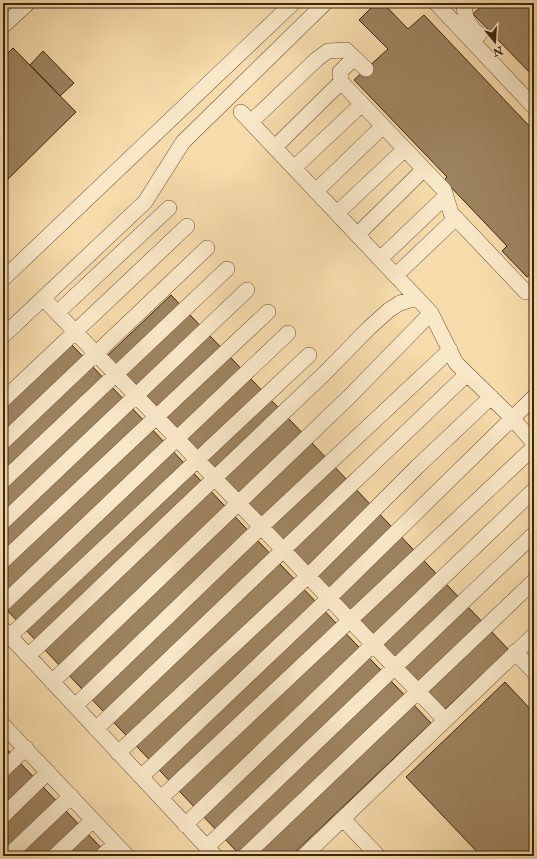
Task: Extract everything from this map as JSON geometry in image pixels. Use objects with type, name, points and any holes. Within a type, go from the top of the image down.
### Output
[{"type":"lane","points":[[3,26],[28,3]]},
{"type":"lane","points":[[3,279],[293,3]]},
{"type":"lane","points":[[3,336],[145,202],[183,142],[325,3]]},
{"type":"lane","points":[[436,3],[534,107]]},
{"type":"lane","points":[[464,3],[464,13],[468,24],[534,92]]},
{"type":"lane","points":[[366,70],[346,50],[328,51],[246,117],[431,313],[456,363],[512,418],[534,443]]},
{"type":"lane","points":[[354,58],[340,72],[341,82],[444,190],[451,213],[530,292]]},
{"type":"lane","points":[[275,147],[341,82]]},
{"type":"lane","points":[[294,168],[362,104]]},
{"type":"lane","points":[[316,191],[383,126]]},
{"type":"lane","points":[[337,213],[405,149]]},
{"type":"lane","points":[[357,235],[424,169]]},
{"type":"lane","points":[[380,259],[446,196]]},
{"type":"lane","points":[[57,312],[169,208]]},
{"type":"lane","points":[[396,275],[456,218]]},
{"type":"lane","points":[[3,400],[187,226]]},
{"type":"lane","points":[[3,442],[207,248]]},
{"type":"lane","points":[[3,481],[227,269]]},
{"type":"lane","points":[[3,522],[247,290]]},
{"type":"lane","points":[[43,298],[445,720]]},
{"type":"lane","points":[[28,656],[215,478],[369,328],[400,303],[417,298]]},
{"type":"lane","points":[[3,561],[268,312]]},
{"type":"lane","points":[[52,682],[349,397],[431,313]]},
{"type":"lane","points":[[3,604],[288,333]]},
{"type":"lane","points":[[75,706],[261,527],[450,350]]},
{"type":"lane","points":[[309,355],[197,460],[6,633],[211,852],[396,668],[534,534]]},
{"type":"lane","points":[[96,729],[467,374]]},
{"type":"lane","points":[[118,753],[308,576],[417,467],[491,397]]},
{"type":"lane","points":[[141,777],[329,598],[534,397]]},
{"type":"lane","points":[[161,798],[351,621],[461,514],[534,447]]},
{"type":"lane","points":[[185,824],[374,645],[534,490]]},
{"type":"lane","points":[[245,856],[534,581]]},
{"type":"lane","points":[[304,856],[534,635]]},
{"type":"lane","points":[[515,652],[534,672]]},
{"type":"lane","points":[[3,725],[127,856]]},
{"type":"lane","points":[[3,770],[26,748]]},
{"type":"lane","points":[[3,816],[48,772]]},
{"type":"lane","points":[[8,856],[70,796]]},
{"type":"lane","points":[[343,819],[378,856]]},
{"type":"lane","points":[[55,856],[93,820]]},
{"type":"lane","points":[[102,856],[115,844]]},
{"type":"building","points":[[376,3],[383,3],[408,29],[424,15],[534,131],[534,271],[527,277],[502,251],[507,246],[444,180],[447,177],[354,80],[388,49],[359,20]]},
{"type":"building","points":[[485,3],[534,3],[534,77],[473,14]]},
{"type":"building","points":[[13,48],[76,112],[3,184],[3,58]]},
{"type":"building","points":[[43,51],[74,83],[60,96],[30,65]]},
{"type":"building","points":[[171,295],[509,650],[442,712],[105,358]]},
{"type":"building","points":[[72,345],[431,723],[291,856],[241,856],[3,606],[3,410]]},
{"type":"building","points":[[505,682],[534,713],[534,856],[481,856],[406,777]]},
{"type":"building","points":[[3,745],[109,856],[3,856]]}]
